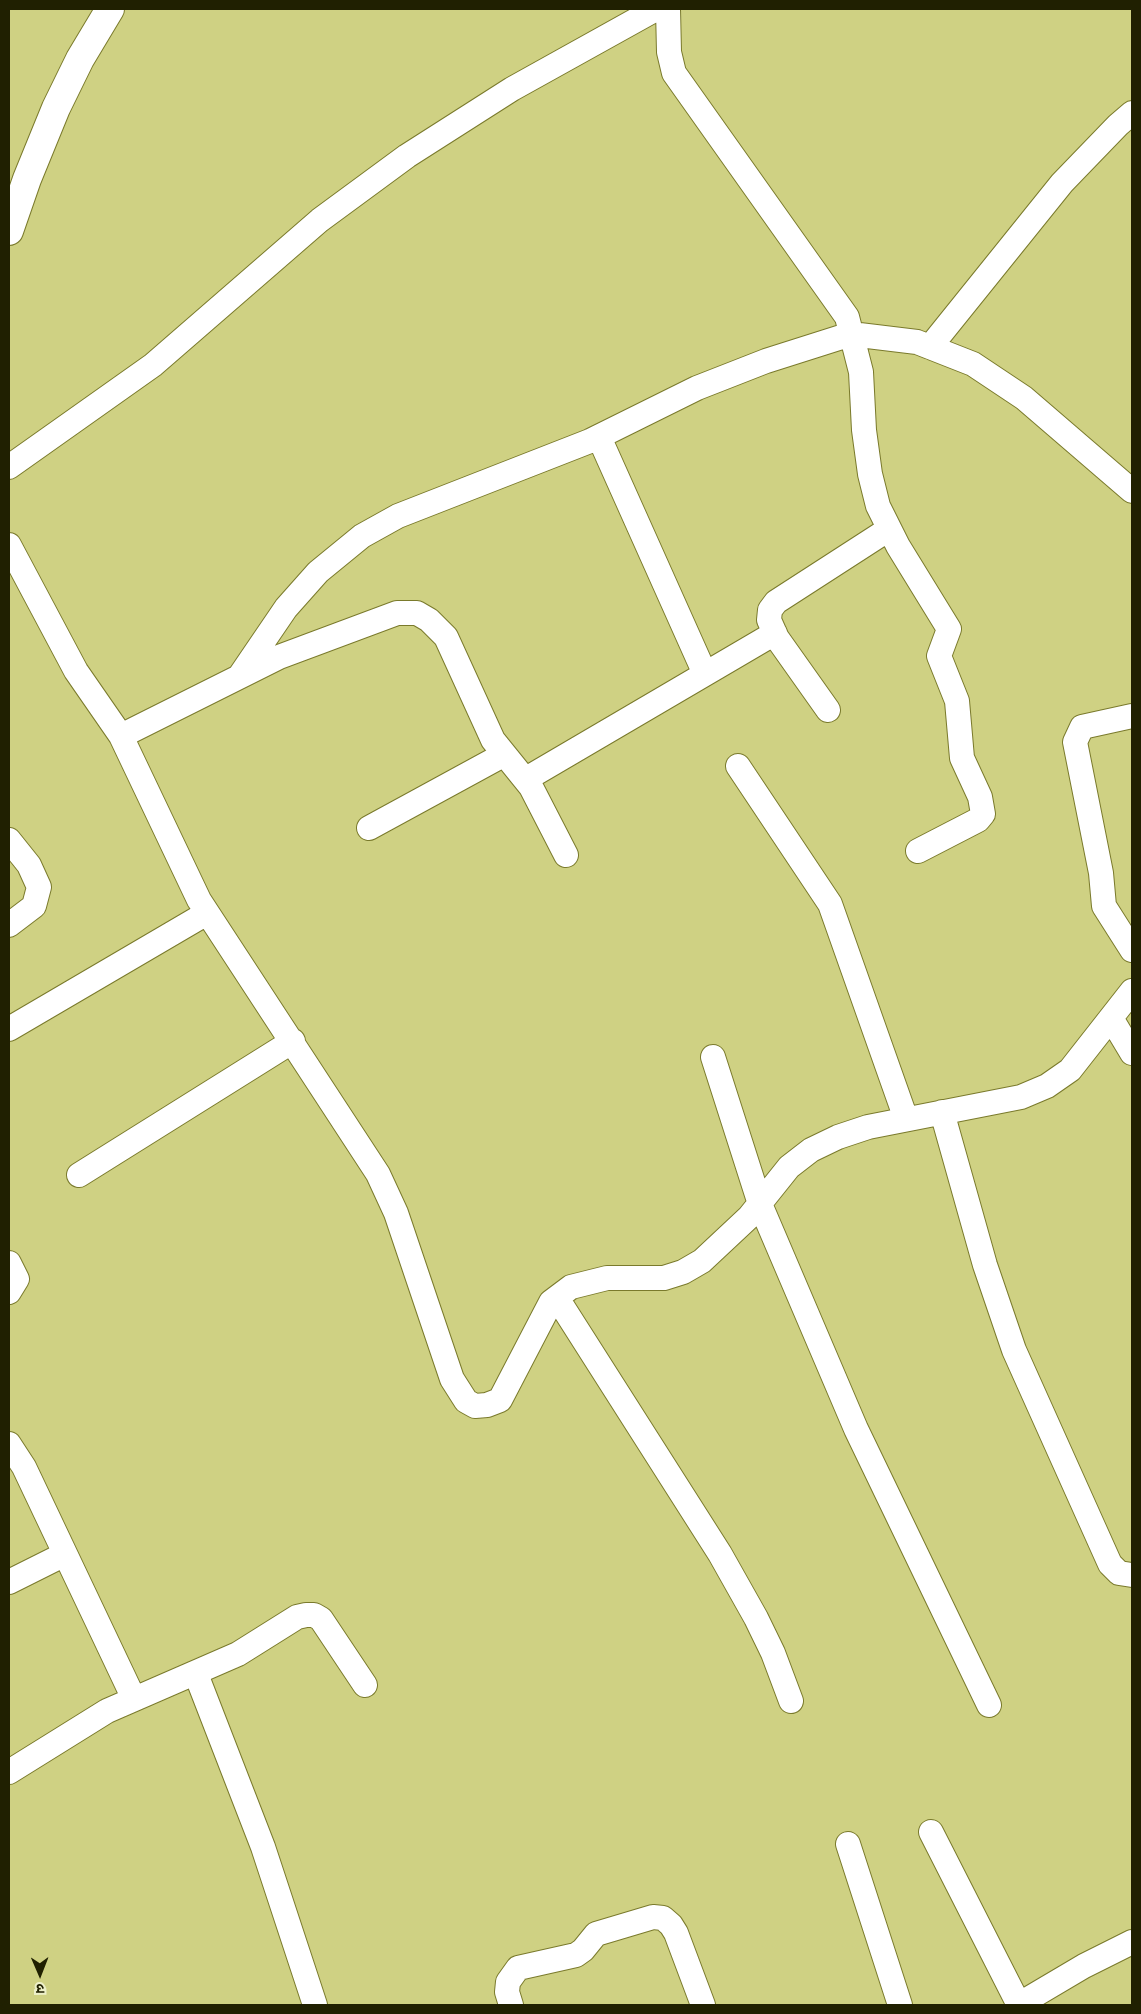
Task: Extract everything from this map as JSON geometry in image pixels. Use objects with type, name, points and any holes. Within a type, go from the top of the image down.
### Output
[{"type":"street","points":[[9,231],[27,179],[56,108],[80,58],[110,9]]},
{"type":"street","points":[[9,467],[153,365],[320,220],[407,156],[512,89],[656,9]]},
{"type":"street","points":[[668,9],[670,52],[674,73],[847,317],[860,372],[864,430],[870,474],[878,506],[889,529],[949,629],[939,656],[958,701],[962,758],[984,808],[983,814],[978,820],[918,851]]},
{"type":"street","points":[[930,347],[1062,183],[1132,113]]},
{"type":"street","points":[[239,677],[286,608],[318,572],[362,536],[398,516],[599,437],[706,385],[766,361],[851,334],[917,342],[973,364],[1024,398],[1132,491]]},
{"type":"street","points":[[599,437],[705,674]]},
{"type":"street","points":[[828,710],[775,633],[769,620],[770,610],[776,602],[889,529]]},
{"type":"street","points":[[9,545],[76,671],[121,736],[199,900],[378,1174],[396,1213],[452,1379],[466,1400],[475,1406],[487,1405],[500,1400],[551,1302],[571,1287],[607,1278],[664,1278],[683,1272],[702,1261],[749,1217],[788,1167],[811,1150],[838,1137],[868,1127],[1021,1097],[1047,1086],[1070,1070],[1132,991]]},
{"type":"street","points":[[121,736],[279,657],[397,613],[417,613],[429,620],[446,638],[481,718],[503,755],[526,779],[566,855]]},
{"type":"street","points":[[526,779],[775,633]]},
{"type":"street","points":[[1132,716],[1082,727],[1076,742],[1101,873],[1104,906],[1132,950]]},
{"type":"street","points":[[369,828],[503,755]]},
{"type":"street","points":[[738,766],[830,904],[906,1119]]},
{"type":"street","points":[[9,840],[28,865],[39,887],[34,906],[9,925]]},
{"type":"street","points":[[9,1029],[207,912]]},
{"type":"street","points":[[1111,1018],[1132,1053]]},
{"type":"street","points":[[79,1175],[293,1042]]},
{"type":"street","points":[[713,1057],[760,1204],[856,1429],[989,1705]]},
{"type":"street","points":[[942,1112],[986,1265],[1014,1350],[1110,1564],[1119,1573],[1132,1575]]},
{"type":"street","points":[[9,1263],[17,1279],[9,1292]]},
{"type":"street","points":[[557,1298],[668,1469],[720,1554],[764,1636],[791,1701]]},
{"type":"street","points":[[9,1444],[24,1467],[134,1699]]},
{"type":"street","points":[[9,1582],[65,1554]]},
{"type":"street","points":[[9,1772],[107,1711],[196,1674],[247,1649],[297,1617],[314,1615],[320,1620],[365,1685]]},
{"type":"street","points":[[196,1674],[263,1847],[315,2005]]},
{"type":"street","points":[[931,1832],[1018,2005],[1044,1999],[1084,1966],[1132,1942]]},
{"type":"street","points":[[848,1844],[900,2005]]},
{"type":"street","points":[[510,2005],[507,1992],[508,1982],[518,1968],[576,1954],[583,1950],[596,1934],[653,1916],[663,1918],[676,1933],[703,2005]]}]
